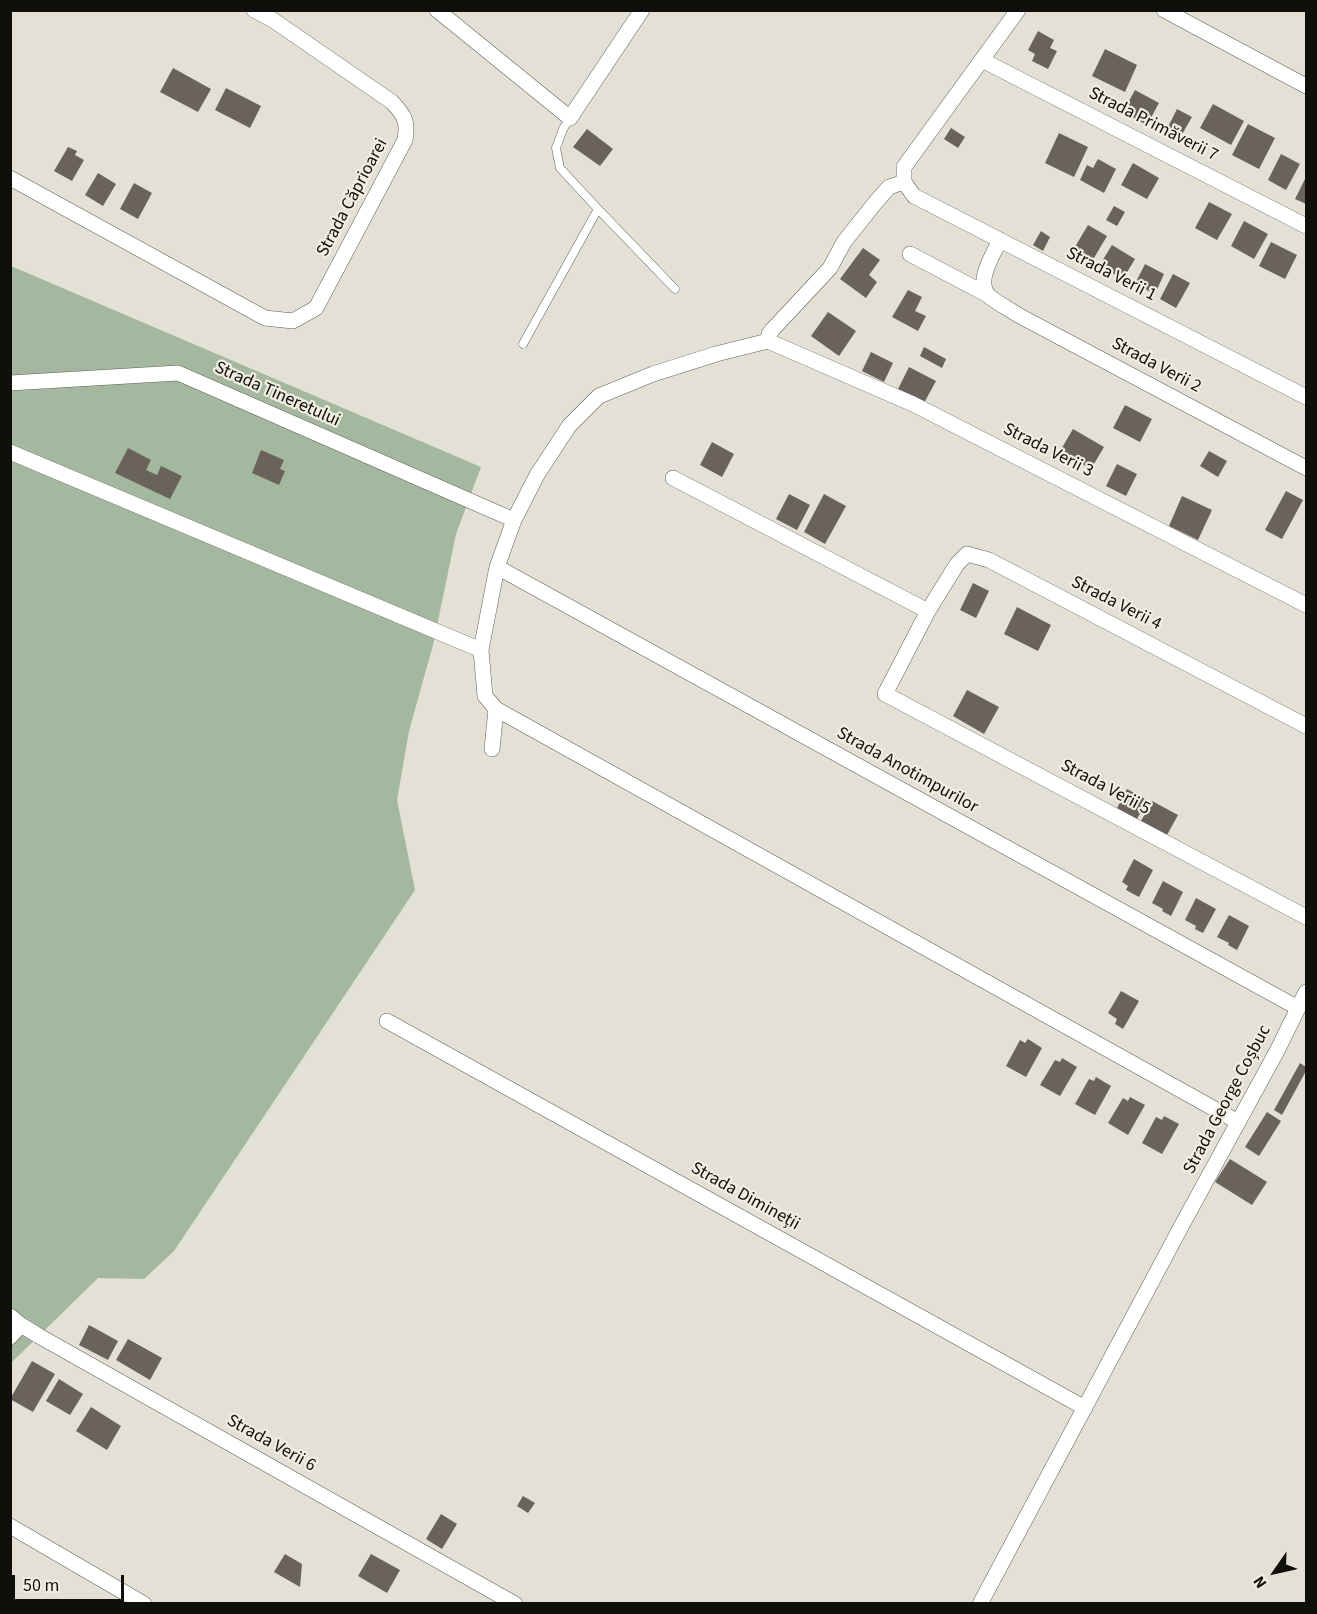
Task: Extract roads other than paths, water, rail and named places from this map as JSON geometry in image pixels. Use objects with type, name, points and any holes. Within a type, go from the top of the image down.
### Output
[{"type":"street","name":"Strada Căprioarei","points":[[10,178],[265,318],[293,321],[316,308],[405,140],[407,126],[403,113],[392,102],[275,15],[255,10]]},
{"type":"street","points":[[437,10],[570,118],[642,10]]},
{"type":"street","points":[[1018,10],[904,167],[904,183],[889,187],[875,203],[844,242],[830,268],[773,329],[768,341],[652,374],[599,396],[568,426],[537,475],[514,520],[497,567],[481,650],[485,696],[496,709],[1238,1122]]},
{"type":"street","points":[[1164,10],[1306,86]]},
{"type":"street","points":[[995,42],[1003,70]]},
{"type":"street","name":"Strada Primăverii 7","points":[[982,60],[1306,226]]},
{"type":"street","name":"Strada Verii 1","points":[[904,183],[914,196],[1306,397]]},
{"type":"street","points":[[988,295],[984,284],[984,274],[1000,240]]},
{"type":"street","name":"Strada Verii 2","points":[[910,254],[988,295],[1018,315],[1306,468]]},
{"type":"street","name":"Strada Verii 3","points":[[768,341],[913,404],[1306,605]]},
{"type":"street","name":"Strada Tineretului","points":[[10,383],[178,373],[514,520]]},
{"type":"street","points":[[10,452],[481,650]]},
{"type":"street","points":[[673,478],[928,611]]},
{"type":"street","name":"Strada Verii 4","points":[[885,694],[944,583],[957,564],[968,554],[989,560],[1306,726]]},
{"type":"street","name":"Strada Anotimpurilor","points":[[497,567],[1298,1008]]},
{"type":"street","name":"Strada Verii 5","points":[[885,694],[1306,916]]},
{"type":"street","points":[[492,749],[496,709]]},
{"type":"street","name":"Strada George Coșbuc","points":[[980,1604],[1306,992]]},
{"type":"street","name":"Strada Dimineții","points":[[387,1021],[1085,1408]]},
{"type":"street","points":[[10,1337],[16,1321]]},
{"type":"street","name":"Strada Verii 6","points":[[16,1321],[515,1604]]},
{"type":"street","points":[[10,1526],[144,1604]]},
{"type":"lane","points":[[570,118],[555,148],[561,168],[675,289]]},
{"type":"lane","points":[[523,344],[598,209]]}]
